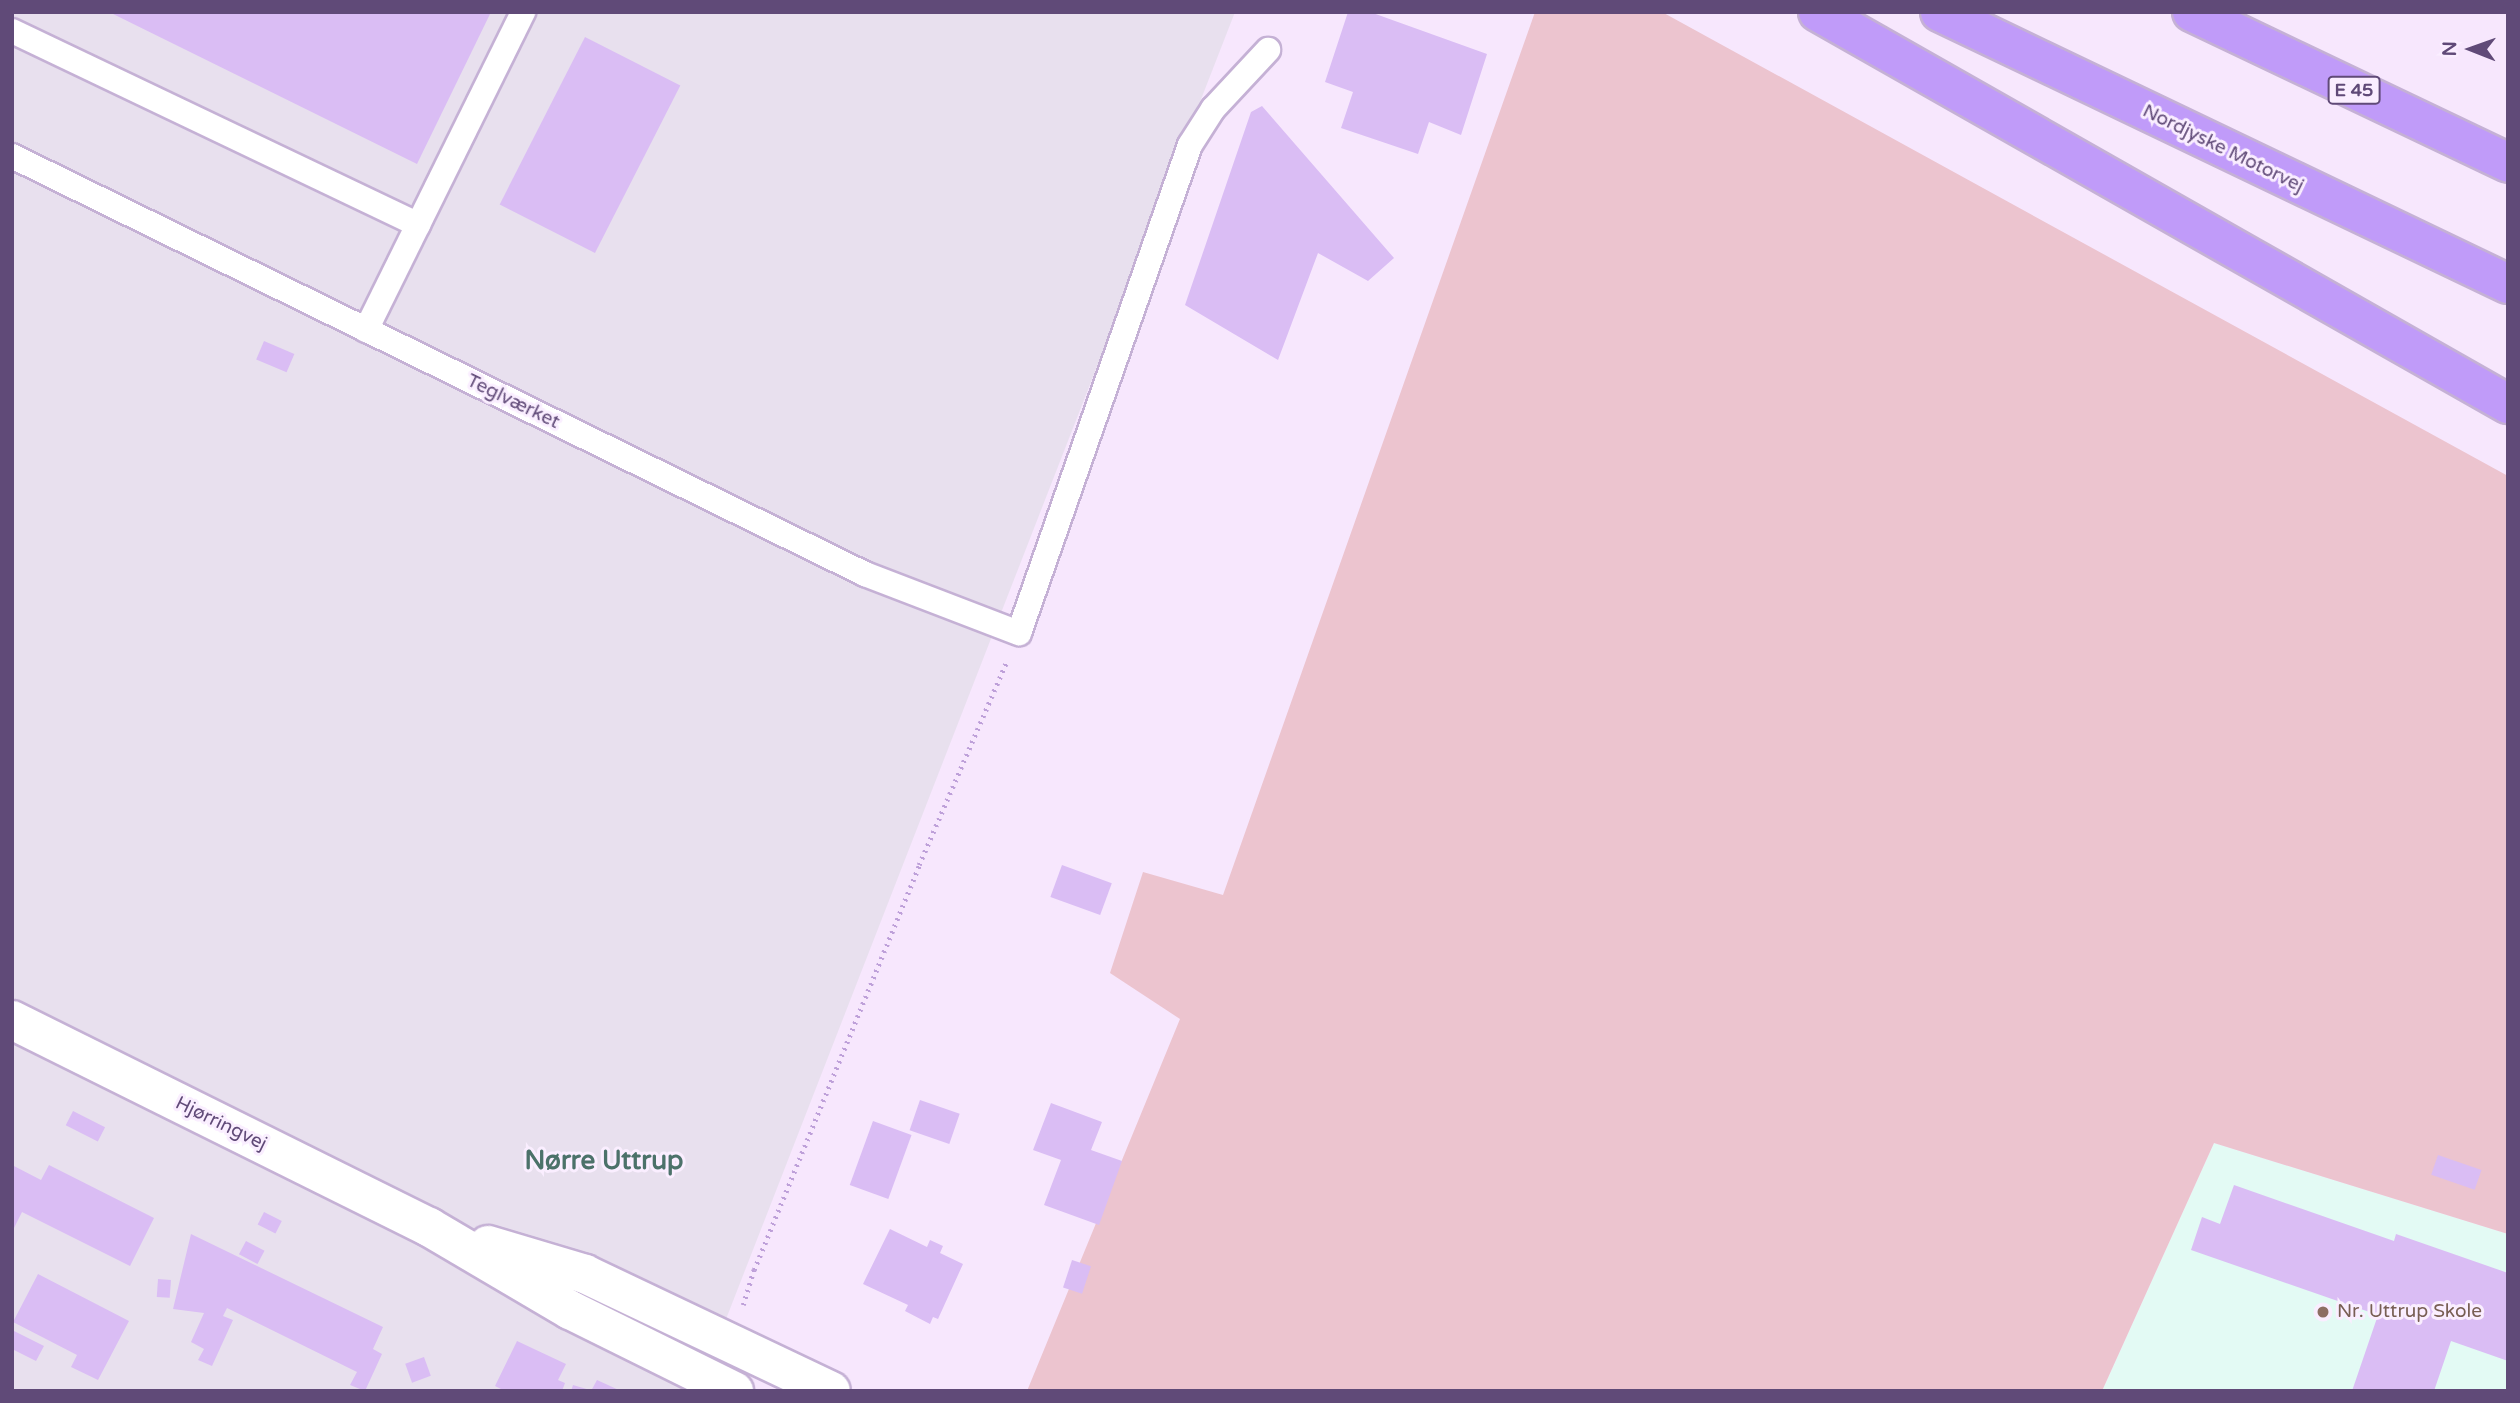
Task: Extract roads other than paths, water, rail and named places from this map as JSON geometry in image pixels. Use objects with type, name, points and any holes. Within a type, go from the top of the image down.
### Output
[{"type":"highway","points":[[1818,12],[2508,404]]},
{"type":"highway","name":"Nordjyske Motorvej","points":[[1940,12],[2508,284]]},
{"type":"highway","name":"E 45","points":[[2192,12],[2508,163]]},
{"type":"main road","name":"Hjørringvej","points":[[12,1020],[429,1227],[570,1310],[734,1391]]},
{"type":"main road","name":"Hjørringvej","points":[[429,1227],[585,1274],[831,1391]]},
{"type":"lane","points":[[366,330],[523,12]]},
{"type":"lane","points":[[12,30],[418,225]]},
{"type":"lane","name":"Teglværket","points":[[12,156],[865,574],[1019,633],[1190,145],[1213,109],[1268,50]]},
{"type":"place","name":"Nr. Uttrup Skole","points":[[2323,1312]]},
{"type":"district","name":"Nørre Uttrup","points":[[604,1161]]}]
